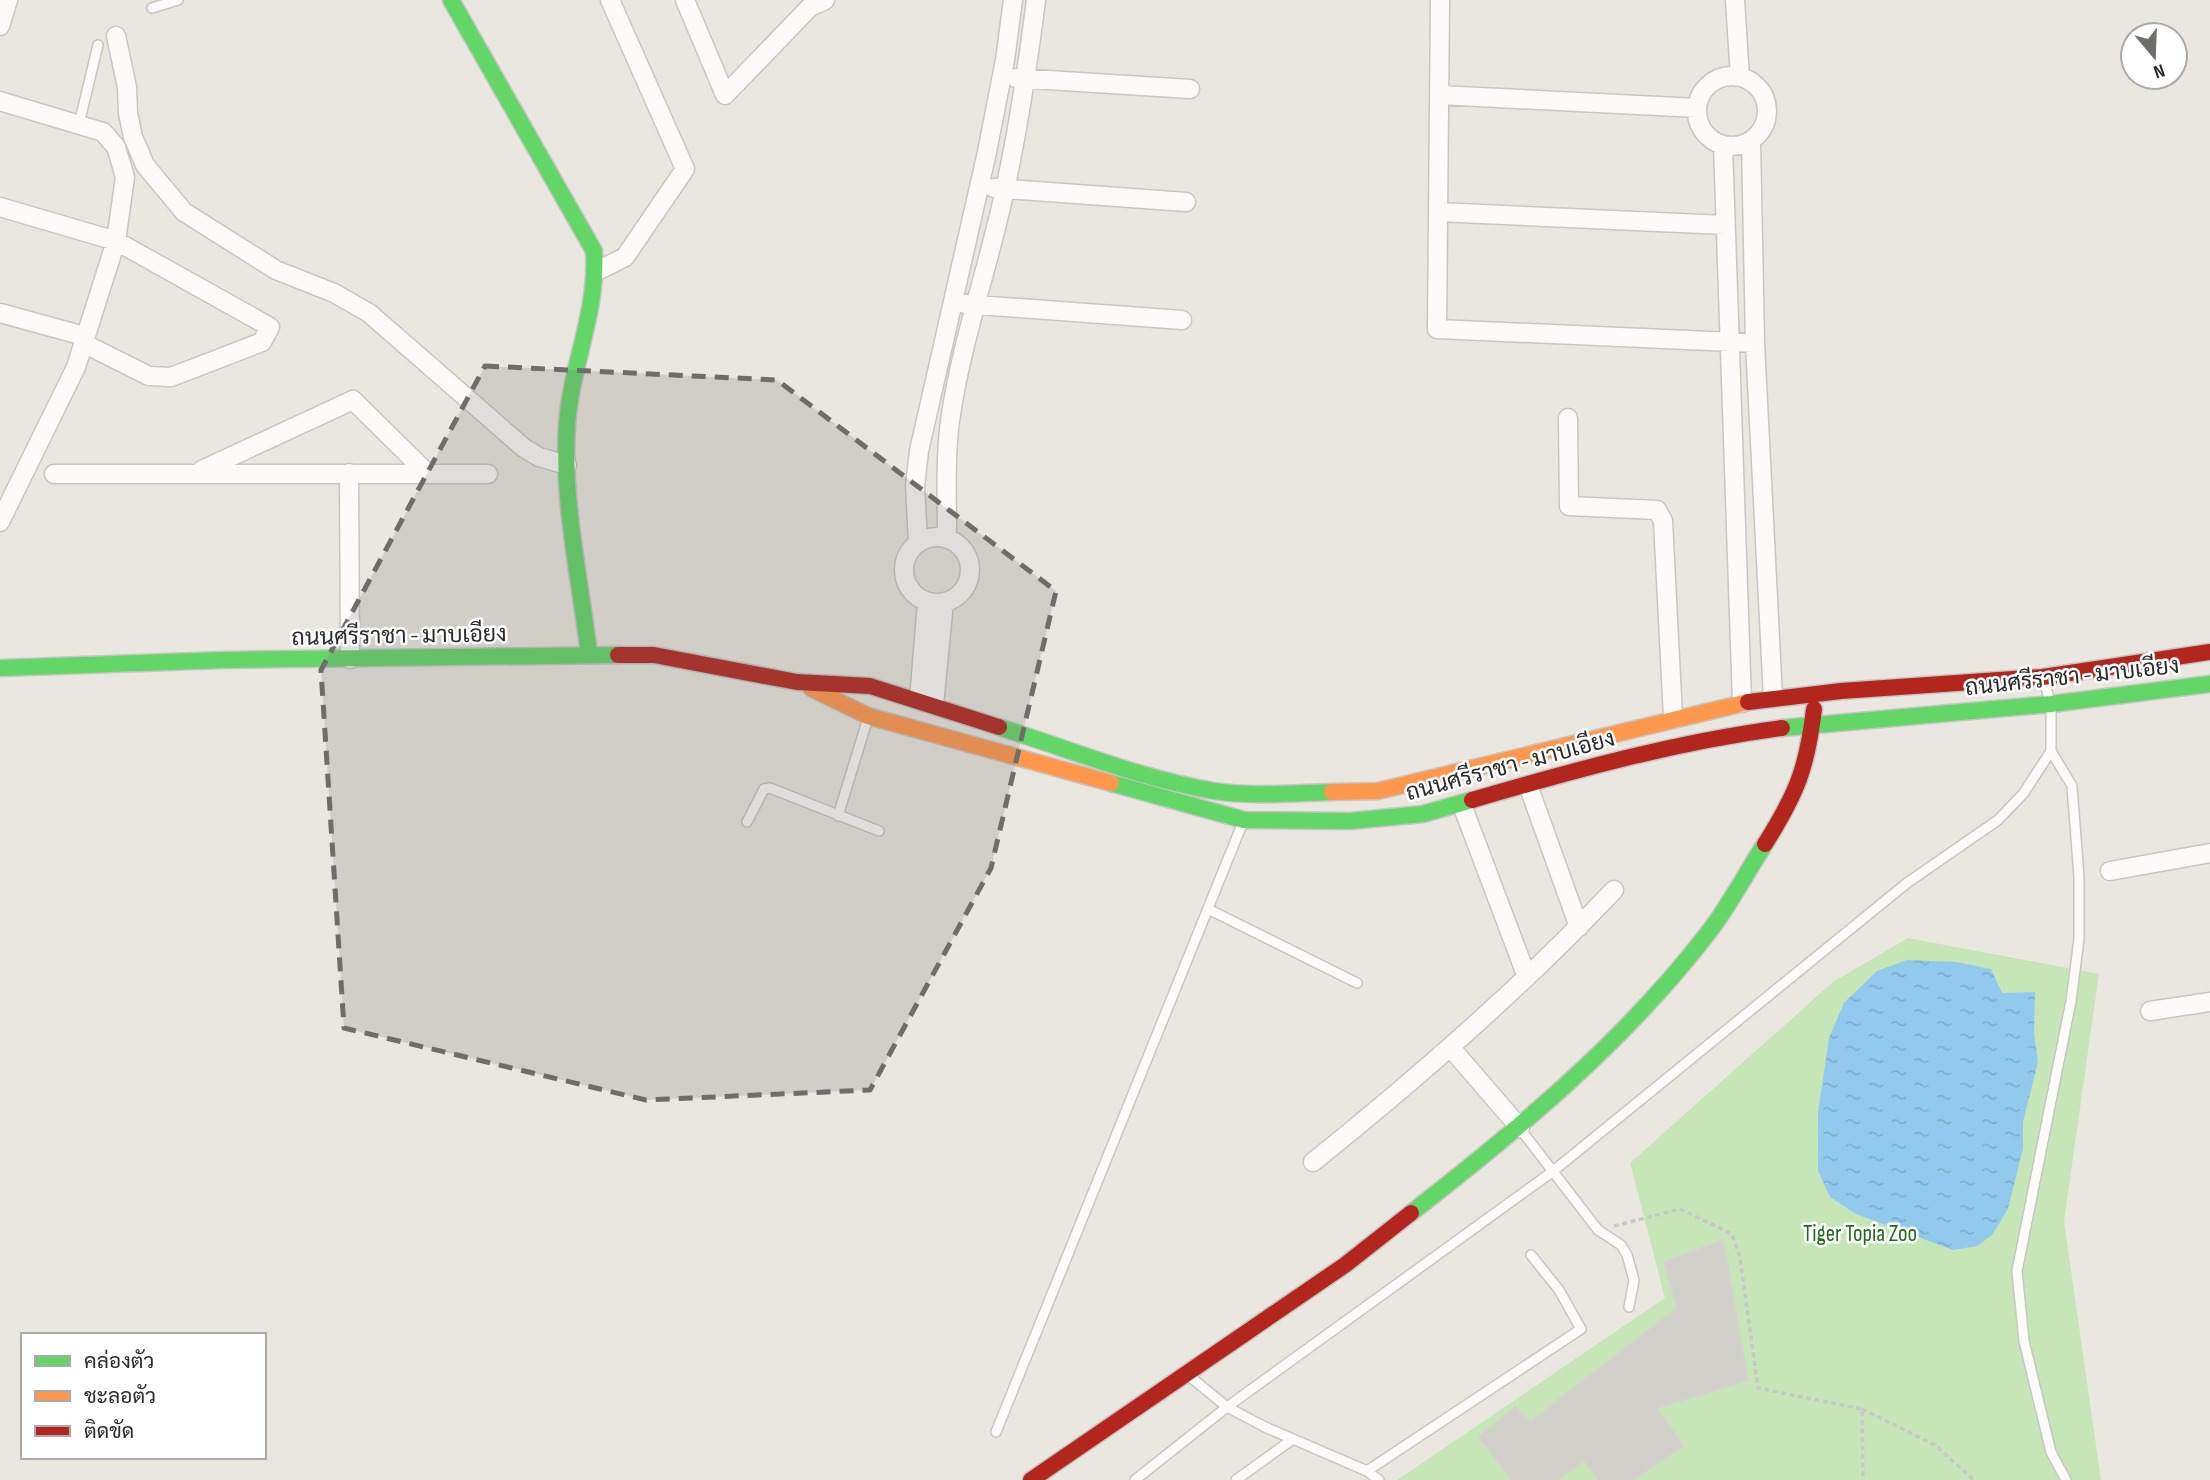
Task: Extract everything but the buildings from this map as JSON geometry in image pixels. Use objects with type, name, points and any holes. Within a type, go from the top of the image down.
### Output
[{"type":"main road","points":[[451,0],[594,251],[597,271],[575,372],[568,423],[567,466],[589,654]]},
{"type":"main road","name":"ถนนศรีราชา - มาบเอียง","points":[[0,668],[589,654],[654,655],[797,682],[870,686],[1163,779],[1215,790],[1254,794],[1378,791],[1673,717],[1773,698],[2043,677],[2210,652]]},
{"type":"main road","name":"ถนนศรีราชา - มาบเอียง","points":[[797,682],[868,716],[1244,820],[1384,819],[1462,805],[1673,745],[1812,724],[2051,704],[2210,684]]},
{"type":"main road","points":[[1031,1480],[1345,1265],[1520,1128],[1629,1026],[1709,932],[1791,802],[1809,754],[1816,694]]},
{"type":"main road","points":[[921,729],[926,703]]},
{"type":"street","points":[[0,26],[8,0]]},
{"type":"street","points":[[597,271],[625,257],[685,169],[610,0]]},
{"type":"street","points":[[685,0],[725,95],[814,2]]},
{"type":"street","points":[[918,542],[915,486],[925,418],[980,186],[1002,76],[1013,0]]},
{"type":"street","points":[[947,538],[946,466],[950,420],[975,304],[1005,190],[1026,79],[1036,0]]},
{"type":"street","points":[[1440,0],[1437,329],[1755,343]]},
{"type":"street","points":[[1735,0],[1740,77]]},
{"type":"street","points":[[116,36],[127,87],[128,113],[133,137],[145,165],[184,212],[276,270],[334,293],[369,313],[407,350],[524,448],[539,457],[567,466]]},
{"type":"street","points":[[1002,76],[1190,89]]},
{"type":"street","points":[[1728,77],[1740,77],[1760,90],[1766,100],[1766,122],[1751,141],[1740,146],[1723,145],[1706,135],[1699,124],[1697,108],[1702,93],[1710,84],[1728,77]]},
{"type":"street","points":[[1440,95],[1697,108]]},
{"type":"street","points":[[0,101],[103,132],[113,142],[121,158],[125,177],[116,241],[76,367],[0,522]]},
{"type":"street","points":[[1751,141],[1755,343],[1773,698]]},
{"type":"street","points":[[1723,145],[1742,703]]},
{"type":"street","points":[[980,186],[1186,202]]},
{"type":"street","points":[[0,207],[116,241],[270,327],[262,342],[171,377],[149,376],[83,339],[0,313]]},
{"type":"street","points":[[1438,212],[1725,225]]},
{"type":"street","points":[[952,302],[1182,320]]},
{"type":"street","points":[[195,473],[353,400],[426,472]]},
{"type":"street","points":[[1569,418],[1569,506],[1657,510],[1663,521],[1673,717]]},
{"type":"street","points":[[918,466],[946,466]]},
{"type":"street","points":[[349,473],[350,659]]},
{"type":"street","points":[[54,474],[488,474]]},
{"type":"street","points":[[928,537],[947,538],[964,549],[970,568],[965,588],[936,602],[916,597],[905,580],[905,559],[918,542],[928,537]]},
{"type":"street","points":[[926,703],[936,602]]},
{"type":"street","points":[[1528,785],[1579,927]]},
{"type":"street","points":[[1462,805],[1527,977]]},
{"type":"street","points":[[2110,871],[2210,853]]},
{"type":"street","points":[[1313,1163],[1451,1048],[1579,927],[1614,890]]},
{"type":"street","points":[[2150,1011],[2210,1002]]},
{"type":"street","points":[[1451,1048],[1520,1128]]},
{"type":"lane","points":[[152,8],[178,0]]},
{"type":"lane","points":[[79,124],[98,45]]},
{"type":"lane","points":[[2043,677],[2051,704],[2052,751],[2072,786],[2079,877],[2079,939],[2071,1001],[2017,1271],[2024,1341],[2051,1452],[2066,1480]]},
{"type":"lane","points":[[838,816],[868,716]]},
{"type":"lane","points":[[1135,1480],[1227,1407],[1552,1171],[1907,883],[1998,820],[2023,794],[2052,751]]},
{"type":"lane","points":[[747,822],[767,788],[879,831]]},
{"type":"lane","points":[[996,1432],[1244,820]]},
{"type":"lane","points":[[1208,909],[1357,983]]},
{"type":"lane","points":[[1520,1128],[1598,1230],[1621,1245],[1628,1255],[1634,1280],[1629,1307]]},
{"type":"lane","points":[[1367,1471],[1581,1329],[1559,1290],[1531,1255]]},
{"type":"lane","points":[[1188,1374],[1227,1407],[1367,1471],[1379,1480]]},
{"type":"lane","points":[[1236,1480],[1293,1439]]},
{"type":"path","points":[[1598,1230],[1680,1209],[1732,1234],[1740,1258],[1758,1388],[1862,1409],[1935,1445],[1974,1480]]},
{"type":"path","points":[[1862,1409],[1863,1480]]},
{"type":"highlighted area","points":[[485,366],[777,380],[1056,591],[991,868],[870,1090],[646,1100],[344,1028],[321,670]]},
{"type":"green space","name":"Tiger Topia Zoo","points":[[1908,938],[2099,974],[2064,1221],[2101,1480],[1397,1480],[1665,1298],[1630,1163],[1833,982]]},
{"type":"water","points":[[1907,960],[1956,962],[1991,969],[2002,993],[2035,992],[2034,1033],[2038,1062],[2023,1122],[2023,1149],[2008,1209],[1992,1235],[1977,1246],[1953,1250],[1856,1214],[1830,1197],[1818,1171],[1818,1112],[1829,1038],[1844,1003],[1877,971]]},
{"type":"traffic: fast","points":[[451,0],[594,251],[592,295],[569,403],[566,454],[569,511],[589,654]]},
{"type":"traffic: fast","points":[[0,668],[224,660],[618,655]]},
{"type":"traffic: fast","points":[[1782,728],[2051,704],[2210,684]]},
{"type":"traffic: fast","points":[[999,727],[1132,771],[1187,786],[1243,794],[1332,792]]},
{"type":"traffic: fast","points":[[1111,783],[1244,820],[1350,821],[1423,814],[1472,800]]},
{"type":"traffic: fast","points":[[1411,1213],[1530,1116],[1606,1047],[1641,1011],[1716,923],[1765,844]]},
{"type":"traffic: slow","points":[[811,688],[868,716],[1111,783]]},
{"type":"traffic: slow","points":[[1332,792],[1378,791],[1748,702]]},
{"type":"traffic: jam","points":[[1748,702],[1841,691],[2043,677],[2210,652]]},
{"type":"traffic: jam","points":[[618,655],[654,655],[797,682],[870,686],[999,727]]},
{"type":"traffic: jam","points":[[1765,844],[1799,780],[1808,748],[1814,709]]},
{"type":"traffic: jam","points":[[1472,800],[1664,749],[1782,728]]},
{"type":"traffic: jam","points":[[1031,1480],[1345,1265],[1411,1213]]}]
